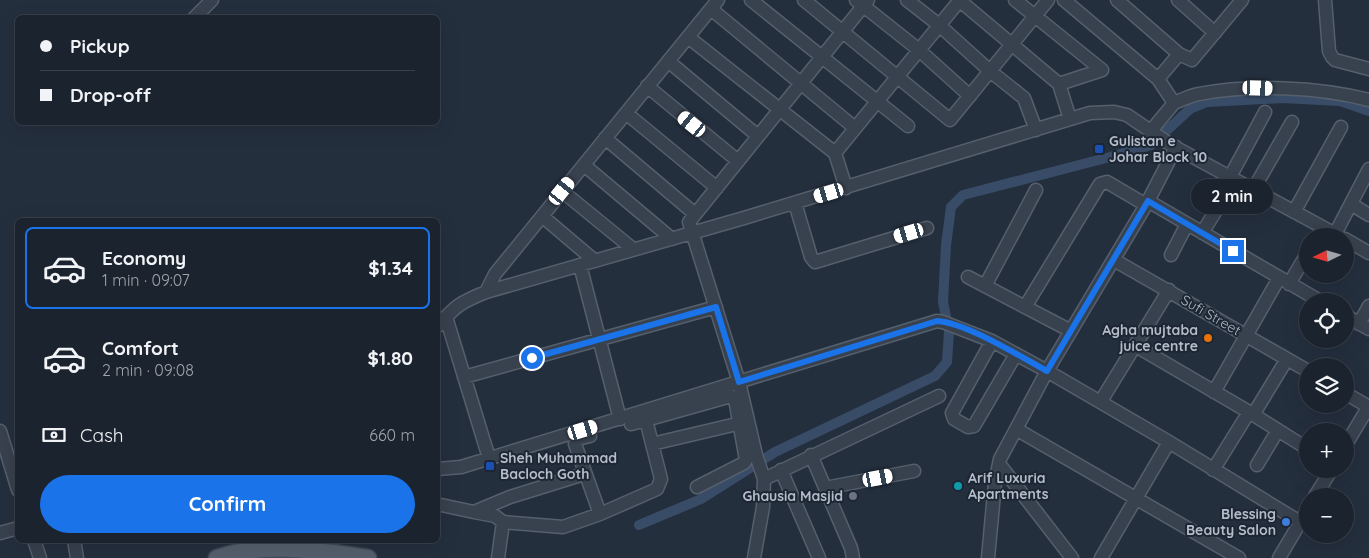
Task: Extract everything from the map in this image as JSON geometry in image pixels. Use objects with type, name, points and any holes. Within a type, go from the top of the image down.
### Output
[{"type":"main road","points":[[217,558],[240,546],[255,549],[290,544],[368,558]]},
{"type":"street","points":[[197,15],[212,0]]},
{"type":"street","points":[[751,0],[908,126]]},
{"type":"street","points":[[804,0],[950,120],[1048,0]]},
{"type":"street","points":[[907,0],[1024,98],[1036,130]]},
{"type":"street","points":[[835,153],[959,0],[1059,84],[1070,119]]},
{"type":"street","points":[[1015,0],[1102,70],[1059,84]]},
{"type":"street","points":[[1064,0],[1158,78],[1174,103]]},
{"type":"street","points":[[1117,0],[1179,54],[1192,60],[1242,0]]},
{"type":"street","points":[[1178,0],[1215,32]]},
{"type":"street","points":[[1325,0],[1329,51],[1332,57],[1335,60],[1369,69]]},
{"type":"street","points":[[754,558],[763,507],[762,474],[739,382],[689,222],[842,31],[862,2],[970,96]]},
{"type":"street","points":[[486,292],[495,274],[714,4],[801,83],[855,128]]},
{"type":"street","points":[[688,36],[835,153],[846,188]]},
{"type":"street","points":[[1158,78],[1179,54]]},
{"type":"street","points":[[668,61],[758,136]]},
{"type":"street","points":[[647,86],[738,161]]},
{"type":"street","points":[[1152,133],[1174,103],[1198,94],[1258,88],[1310,90],[1369,100]]},
{"type":"street","points":[[489,458],[464,377],[442,322],[456,306],[486,292],[846,188],[1090,113],[1114,112],[1127,115],[1173,146],[1294,212],[1315,228]]},
{"type":"street","points":[[1202,233],[1265,112]]},
{"type":"street","points":[[626,113],[717,188]]},
{"type":"street","points":[[1253,190],[1292,122]]},
{"type":"street","points":[[1294,212],[1341,126]]},
{"type":"street","points":[[605,138],[695,214]]},
{"type":"street","points":[[988,558],[995,483],[1000,459],[1047,371],[1147,203],[1173,146]]},
{"type":"street","points":[[584,165],[672,239]]},
{"type":"street","points":[[1343,228],[1351,204],[1368,172]]},
{"type":"street","points":[[1025,307],[1100,184],[1107,182],[1187,224],[1306,293]]},
{"type":"street","points":[[985,286],[1036,190]]},
{"type":"street","points":[[562,191],[633,249]]},
{"type":"street","points":[[795,203],[811,257],[816,262],[928,228]]},
{"type":"street","points":[[1351,204],[1369,215]]},
{"type":"street","points":[[542,216],[595,261]]},
{"type":"street","points":[[1171,255],[1187,224]]},
{"type":"street","points":[[1354,244],[1369,252]]},
{"type":"street","name":"Sufi Street","points":[[1114,260],[1299,366]]},
{"type":"street","points":[[1214,392],[1247,336],[1284,281],[1299,263]]},
{"type":"street","points":[[580,265],[620,419]]},
{"type":"street","points":[[968,277],[1071,331]]},
{"type":"street","points":[[1101,401],[1169,290]]},
{"type":"street","points":[[1364,326],[1369,306]]},
{"type":"street","points":[[464,377],[716,307]]},
{"type":"street","points":[[440,470],[461,467],[937,321],[946,322],[992,341],[1047,371],[1101,401],[1299,521]]},
{"type":"street","points":[[992,341],[952,413],[954,420],[968,427],[974,426],[1016,354]]},
{"type":"street","points":[[1136,346],[1299,443]]},
{"type":"street","points":[[1213,470],[1287,359]]},
{"type":"street","points":[[600,514],[584,474],[575,444],[577,440],[731,396],[735,399],[740,423],[746,456],[744,463],[697,487]]},
{"type":"street","points":[[762,474],[780,470],[939,396]]},
{"type":"street","points":[[1354,398],[1369,406],[1354,431]]},
{"type":"street","points":[[441,504],[496,516],[503,522],[563,527],[600,514],[657,489],[661,479],[646,420]]},
{"type":"street","points":[[652,444],[740,423]]},
{"type":"street","points":[[1016,429],[1239,558]]},
{"type":"street","points":[[1257,465],[1278,430]]},
{"type":"street","points":[[0,431],[4,459],[15,483]]},
{"type":"street","points":[[1102,558],[1169,442]]},
{"type":"street","points":[[811,455],[851,548],[853,558]]},
{"type":"street","points":[[1000,465],[1072,558]]},
{"type":"street","points":[[780,470],[819,558]]},
{"type":"street","points":[[825,488],[914,471]]},
{"type":"street","points":[[474,512],[510,497],[584,474]]},
{"type":"street","points":[[498,558],[503,522]]},
{"type":"street","points":[[1279,558],[1299,524]]},
{"type":"street","points":[[0,533],[15,529]]},
{"type":"street","points":[[35,543],[40,558]]},
{"type":"street","points":[[74,543],[77,558]]},
{"type":"waterway","points":[[639,525],[701,499],[775,452],[935,376],[947,362],[949,331],[943,302],[946,245],[951,207],[963,195],[1151,145],[1190,109],[1207,102],[1283,98],[1340,101],[1369,111]]},
{"type":"place","name":"Gulistan e Johar Block 10","points":[[1099,149]]},
{"type":"place","name":"Agha mujtaba juice centre","points":[[1208,338]]},
{"type":"place","name":"Sheh Muhammad Bacloch Goth","points":[[490,466]]},
{"type":"place","name":"Arif Luxuria Apartments","points":[[958,486]]},
{"type":"place","name":"Ghausia Masjid","points":[[853,496]]},
{"type":"place","name":"Blessing Beauty Salon","points":[[1286,522]]},
{"type":"route","points":[[532,358],[716,307],[739,382],[855,348],[937,321],[950,323],[992,341],[1047,371],[1148,201],[1233,251]]}]
